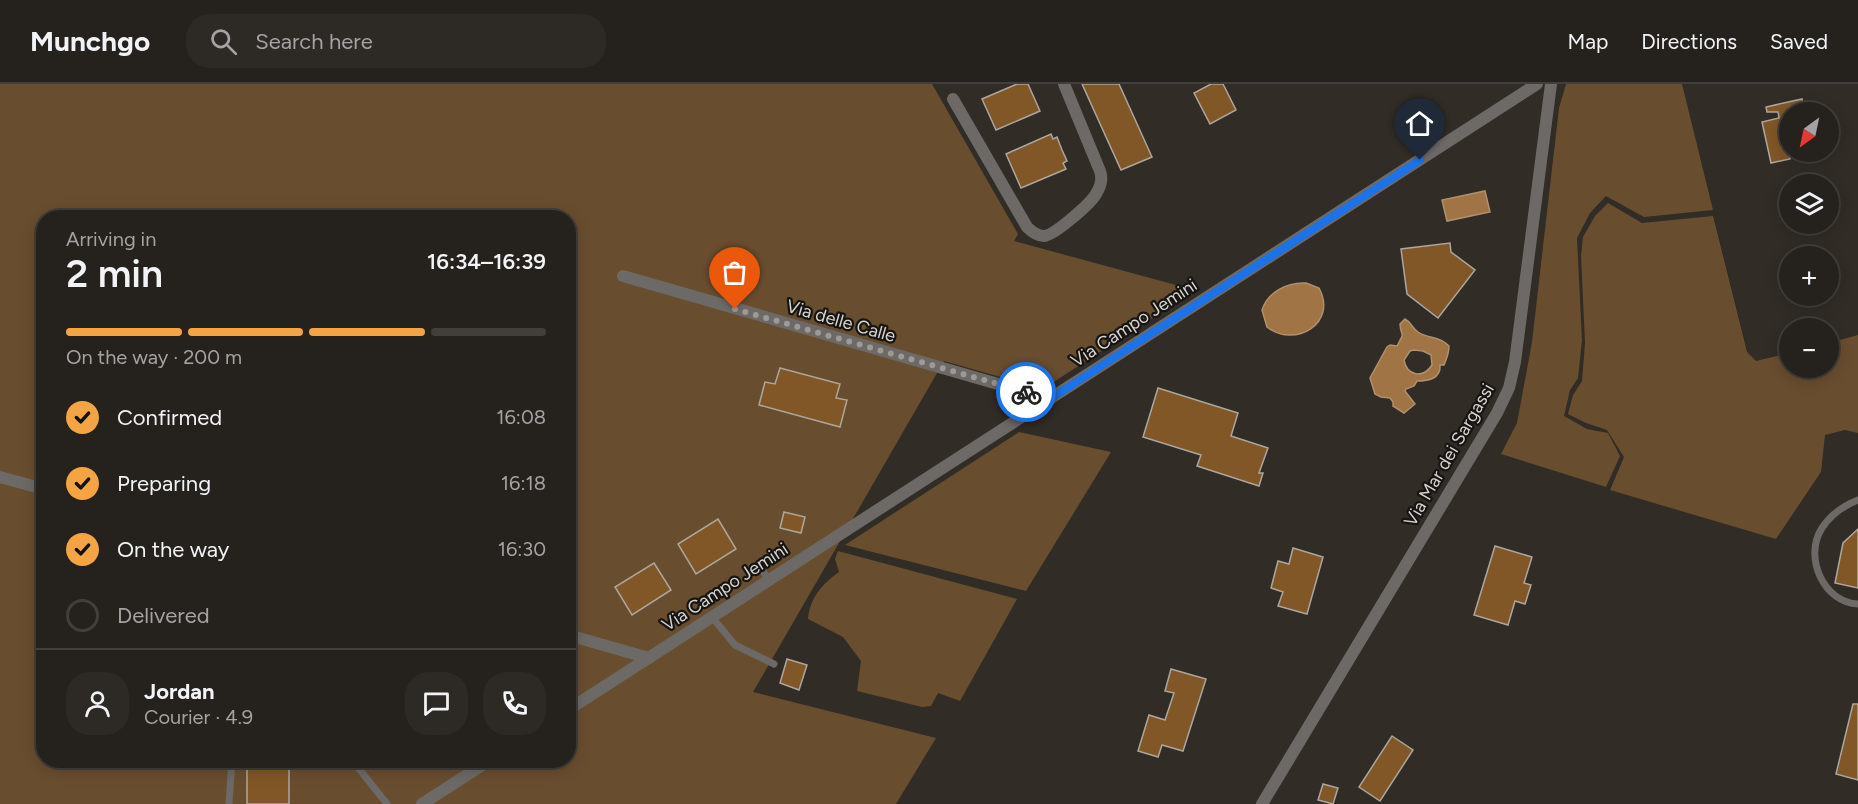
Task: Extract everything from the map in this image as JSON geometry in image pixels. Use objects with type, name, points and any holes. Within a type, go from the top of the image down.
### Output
[{"type":"street","points":[[953,99],[1028,227],[1037,235],[1043,236],[1052,233],[1089,203],[1098,191],[1101,182],[1100,171],[1064,84]]},
{"type":"street","name":"Via Campo Jemini","points":[[576,705],[1536,84]]},
{"type":"street","name":"Via Mar dei Sargassi","points":[[1262,804],[1497,413],[1509,388],[1515,362],[1551,84]]},
{"type":"street","name":"Via delle Calle","points":[[623,276],[1050,399]]},
{"type":"street","points":[[0,477],[36,487]]},
{"type":"street","points":[[576,637],[649,658]]},
{"type":"street","points":[[422,804],[478,768]]},
{"type":"lane","points":[[1858,500],[1842,506],[1837,511],[1821,530],[1815,547],[1816,565],[1822,582],[1834,596],[1851,604],[1858,604]]},
{"type":"lane","points":[[758,564],[769,580]]},
{"type":"lane","points":[[712,617],[735,645],[774,664]]},
{"type":"lane","points":[[229,804],[231,768]]},
{"type":"lane","points":[[358,768],[387,804]]},
{"type":"shaded area","points":[[0,84],[932,84],[1018,234],[1014,241],[1176,285],[1178,301],[1043,389],[944,361],[753,692],[936,738],[896,804],[0,804]]},
{"type":"shaded area","points":[[1566,84],[1682,84],[1713,210],[1644,217],[1606,196],[1590,213],[1577,238],[1582,340],[1578,378],[1570,390],[1564,416],[1587,429],[1608,433],[1620,456],[1606,487],[1501,454],[1517,423],[1532,342],[1559,108]]},
{"type":"shaded area","points":[[1485,191],[1490,212],[1447,221],[1442,200]]},
{"type":"shaded area","points":[[1608,203],[1642,223],[1713,216],[1747,352],[1756,361],[1779,355],[1779,378],[1839,378],[1839,340],[1858,335],[1858,433],[1845,430],[1825,435],[1821,472],[1776,539],[1610,490],[1624,457],[1607,430],[1568,414],[1573,395],[1582,381],[1585,343],[1581,256],[1583,237],[1595,216]]},
{"type":"shaded area","points":[[1306,283],[1319,288],[1323,301],[1323,312],[1318,322],[1301,334],[1278,333],[1267,327],[1262,310],[1269,298],[1285,286]]},
{"type":"shaded area","points":[[1405,319],[1418,332],[1449,346],[1444,365],[1440,365],[1436,376],[1429,380],[1417,381],[1414,386],[1406,389],[1405,391],[1415,404],[1404,413],[1393,406],[1390,398],[1375,394],[1370,378],[1387,347],[1397,346],[1402,336],[1400,324]],"holes":[[[1410,351],[1423,351],[1431,355],[1432,365],[1420,374],[1408,370],[1404,360]]]},
{"type":"shaded area","points":[[1019,432],[1111,452],[1026,591],[845,545]]},
{"type":"shaded area","points":[[838,551],[1017,599],[960,701],[938,693],[931,706],[922,707],[857,691],[861,661],[843,637],[808,619],[811,604],[818,592],[839,572],[835,559]]},
{"type":"building","points":[[1017,84],[1028,84],[1040,111],[996,130],[982,99]]},
{"type":"building","points":[[1082,84],[1119,84],[1152,157],[1121,170]]},
{"type":"building","points":[[1211,84],[1223,84],[1236,110],[1210,124],[1194,93]]},
{"type":"building","points":[[1779,104],[1779,118],[1778,112],[1767,112],[1766,107]]},
{"type":"building","points":[[1779,118],[1779,161],[1771,163],[1762,122]]},
{"type":"building","points":[[1051,134],[1053,139],[1057,137],[1067,161],[1063,163],[1066,169],[1021,188],[1006,154]]},
{"type":"building","points":[[1450,243],[1451,252],[1475,270],[1438,318],[1407,294],[1401,249]]},
{"type":"building","points":[[780,368],[840,384],[836,398],[847,400],[840,427],[759,405],[765,382],[775,384]]},
{"type":"building","points":[[1158,388],[1238,413],[1231,436],[1268,448],[1259,473],[1263,473],[1259,486],[1197,466],[1201,455],[1143,437]]},
{"type":"building","points":[[784,512],[805,517],[801,533],[780,528]]},
{"type":"building","points":[[718,519],[736,549],[696,574],[678,544]]},
{"type":"building","points":[[1858,529],[1858,588],[1835,583],[1843,543]]},
{"type":"building","points":[[1495,546],[1532,557],[1524,583],[1531,585],[1525,604],[1515,601],[1508,625],[1474,615]]},
{"type":"building","points":[[1293,548],[1323,557],[1307,614],[1278,606],[1283,592],[1271,588],[1278,561],[1289,564]]},
{"type":"building","points":[[654,563],[671,590],[632,615],[615,587]]},
{"type":"building","points":[[787,659],[807,665],[799,690],[780,683]]},
{"type":"building","points":[[1171,669],[1206,679],[1183,751],[1162,745],[1158,757],[1138,751],[1149,715],[1165,720],[1174,693],[1165,691]]},
{"type":"building","points":[[1853,704],[1858,704],[1858,780],[1836,774]]},
{"type":"building","points":[[1392,736],[1413,750],[1380,801],[1359,787]]},
{"type":"building","points":[[247,768],[289,768],[289,804],[247,804]]},
{"type":"building","points":[[1323,784],[1338,788],[1333,804],[1318,800]]},
{"type":"way so far","points":[[735,309],[1026,392]]},
{"type":"route","points":[[1026,392],[1050,399],[1420,160]]}]
